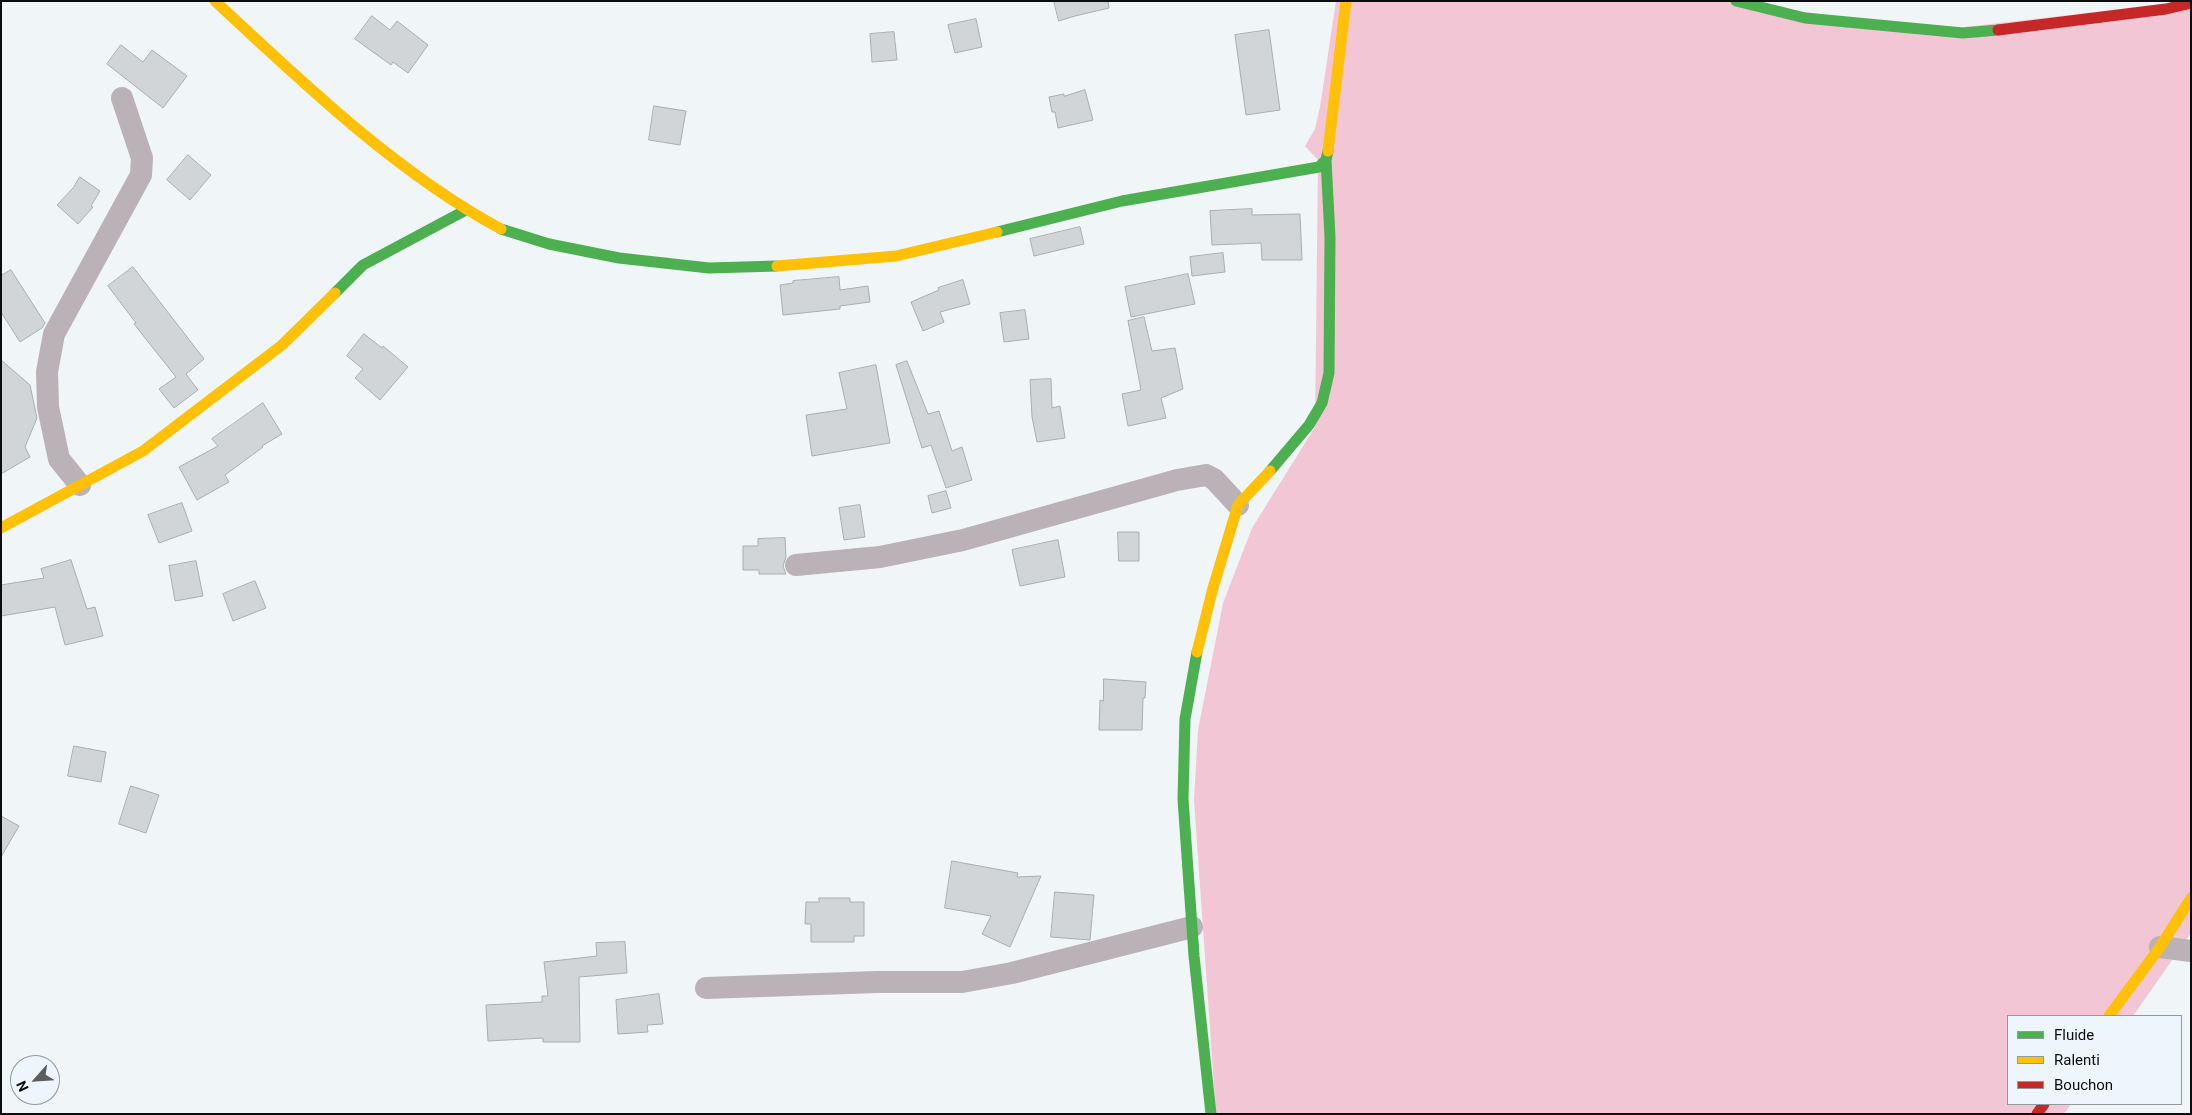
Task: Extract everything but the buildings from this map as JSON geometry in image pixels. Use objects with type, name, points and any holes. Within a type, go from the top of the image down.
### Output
[{"type":"street","points":[[215,1],[300,80],[378,144],[466,210],[514,233],[549,244],[619,258],[709,268],[799,265],[896,256],[1122,201],[1319,167],[1326,160]]},
{"type":"street","points":[[1211,1114],[1192,927],[1183,799],[1185,719],[1213,588],[1238,504],[1278,462],[1309,425],[1322,404],[1329,373],[1330,238],[1326,160],[1336,98],[1346,1]]},
{"type":"street","points":[[1736,1],[1805,18],[1963,33],[2021,28],[2166,9],[2191,3]]},
{"type":"street","points":[[80,485],[59,459],[48,407],[47,372],[54,334],[141,175],[142,158],[122,98]]},
{"type":"street","points":[[1,528],[144,451],[282,345],[364,265],[466,210]]},
{"type":"street","points":[[796,565],[880,557],[963,540],[1177,480],[1206,475],[1214,479],[1238,504]]},
{"type":"street","points":[[2110,1015],[2160,948],[2191,898]]},
{"type":"street","points":[[706,988],[877,982],[962,982],[1012,973],[1192,927]]},
{"type":"street","points":[[2160,948],[2191,951]]},
{"type":"shaded area","points":[[1336,1],[1724,1],[1938,30],[2191,1],[2191,933],[2134,1015],[2007,1015],[2007,1105],[2070,1105],[2064,1114],[1216,1114],[1194,800],[1198,730],[1223,603],[1252,528],[1315,427],[1318,160],[1305,146],[1315,129]]},
{"type":"traffic: fast","points":[[1736,1],[1805,18],[1963,33],[1998,30]]},
{"type":"traffic: fast","points":[[997,232],[1122,201],[1319,167],[1326,160],[1328,151]]},
{"type":"traffic: fast","points":[[1270,471],[1309,425],[1322,403],[1329,373],[1330,237],[1326,160]]},
{"type":"traffic: fast","points":[[335,293],[363,265],[466,210]]},
{"type":"traffic: fast","points":[[501,229],[549,244],[619,258],[709,268],[777,266]]},
{"type":"traffic: fast","points":[[1197,652],[1185,719],[1183,799],[1194,956],[1211,1114]]},
{"type":"traffic: slow","points":[[215,1],[316,94],[388,154],[462,206],[501,229]]},
{"type":"traffic: slow","points":[[1328,151],[1346,1]]},
{"type":"traffic: slow","points":[[777,266],[896,256],[997,232]]},
{"type":"traffic: slow","points":[[1,528],[143,451],[282,345],[335,293]]},
{"type":"traffic: slow","points":[[1197,652],[1213,588],[1238,505],[1270,471]]},
{"type":"traffic: slow","points":[[2110,1015],[2160,947],[2191,898]]},
{"type":"traffic: jam","points":[[1998,30],[2166,9],[2191,3]]},
{"type":"traffic: jam","points":[[2037,1114],[2043,1105]]}]
